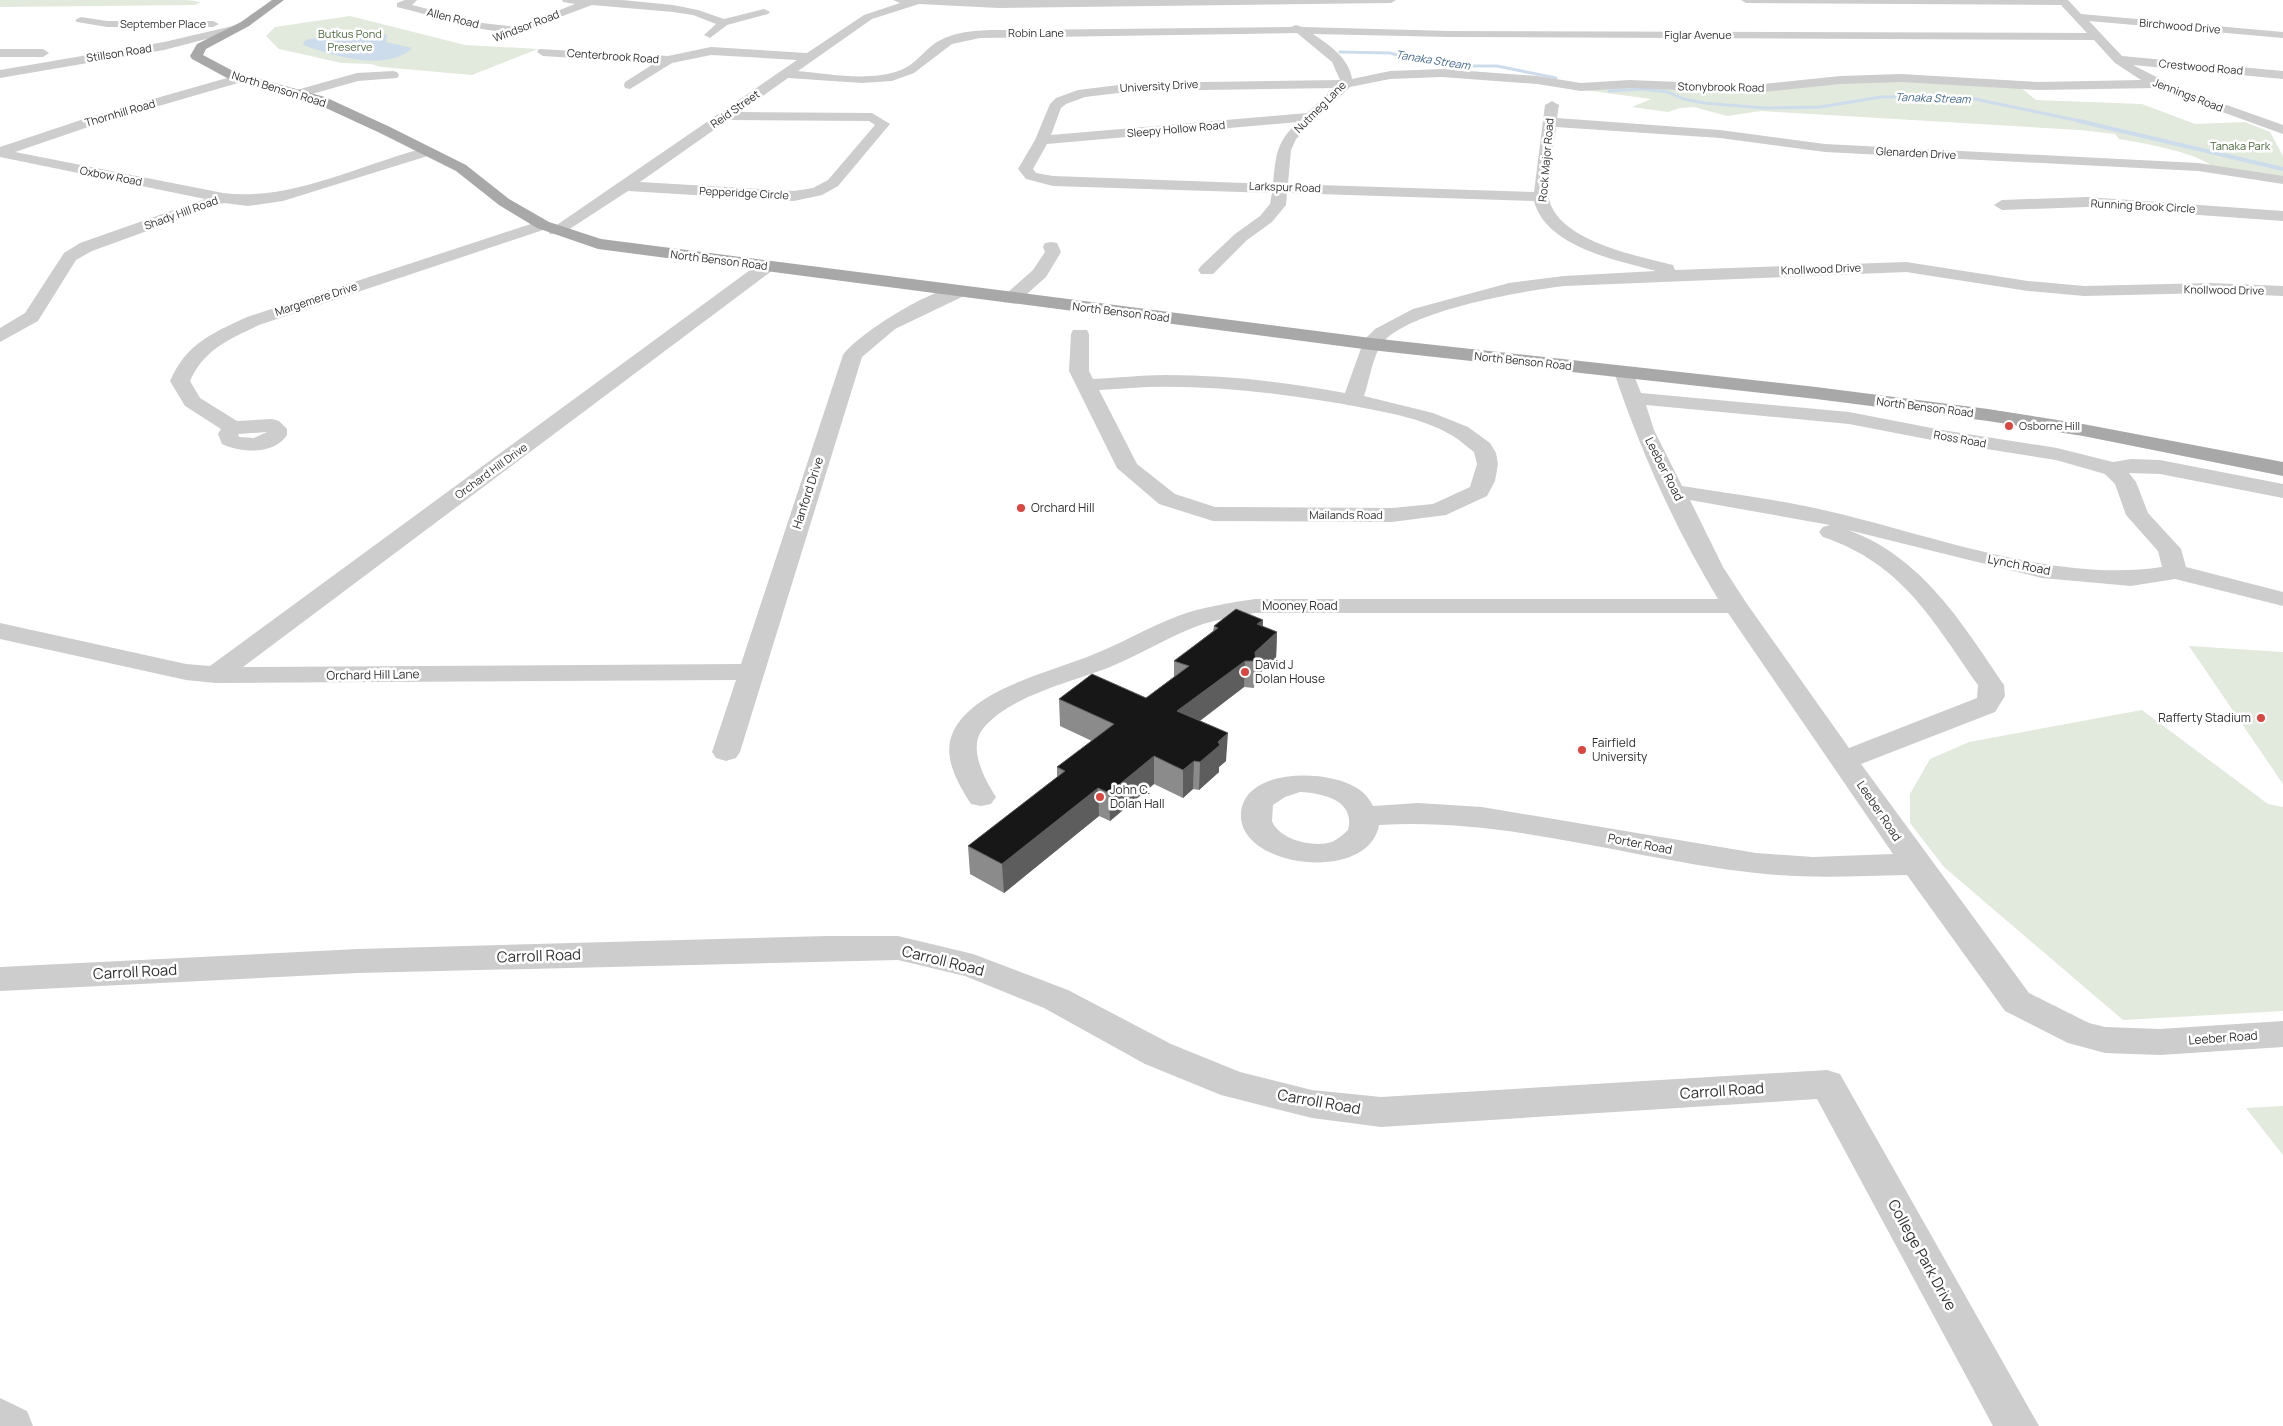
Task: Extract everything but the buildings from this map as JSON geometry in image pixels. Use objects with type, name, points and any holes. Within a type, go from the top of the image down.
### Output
[{"type":"main road","name":"Stillson Road","points":[[196,53],[209,42],[241,26],[279,0]]},
{"type":"main road","name":"North Benson Road","points":[[196,53],[201,59],[241,78],[334,106],[471,174],[504,202],[549,228],[610,246],[1371,344],[1628,385],[1825,394],[2036,422],[2283,469]]},
{"type":"street","points":[[567,0],[662,7],[700,14],[723,23]]},
{"type":"street","points":[[898,0],[1009,4],[1391,0]]},
{"type":"street","points":[[1746,0],[2062,1]]},
{"type":"street","name":"Allen Road","points":[[412,1],[401,5],[476,24],[516,30]]},
{"type":"street","name":"Windsor Road","points":[[487,41],[591,1]]},
{"type":"street","name":"Reid Street","points":[[549,228],[626,186],[808,57],[868,17],[919,1]]},
{"type":"street","name":"Nutmeg Lane","points":[[1207,270],[1241,237],[1274,212],[1278,205],[1284,150],[1290,137],[1346,84],[1346,72],[1342,66],[1312,37],[1290,24],[1276,1]]},
{"type":"street","name":"Jennings Road","points":[[2062,1],[2119,60],[2136,73],[2157,84],[2281,132]]},
{"type":"street","points":[[711,51],[708,40],[710,35],[723,23],[764,12]]},
{"type":"street","name":"Birchwood Drive","points":[[2078,17],[2283,35]]},
{"type":"street","points":[[2236,30],[2246,19]]},
{"type":"street","name":"September Place","points":[[81,20],[107,24],[241,26]]},
{"type":"street","name":"Stillson Road","points":[[0,74],[185,42],[241,26]]},
{"type":"street","name":"Robin Lane","points":[[786,74],[883,78],[906,73],[944,43],[966,36],[1005,33],[1086,32],[1197,36],[1299,30]]},
{"type":"street","name":"Figlar Avenue","points":[[1299,30],[1459,34],[2097,37]]},
{"type":"street","points":[[1086,32],[1087,47]]},
{"type":"street","name":"Centerbrook Road","points":[[543,52],[668,60],[711,51],[808,57]]},
{"type":"street","points":[[0,53],[196,53]]},
{"type":"street","points":[[630,85],[668,60]]},
{"type":"street","name":"Crestwood Road","points":[[2119,60],[2283,75]]},
{"type":"street","name":"Stonybrook Road","points":[[1346,84],[1390,75],[1442,74],[1537,80],[1581,87],[1630,84],[1753,89],[1840,80],[1901,78],[2038,86],[2157,84]]},
{"type":"street","points":[[298,94],[357,77],[393,75]]},
{"type":"street","name":"Thornhill Road","points":[[0,153],[94,120],[241,78]]},
{"type":"street","name":"University Drive","points":[[1031,176],[1025,169],[1042,140],[1058,104],[1083,93],[1165,85],[1346,84]]},
{"type":"street","name":"Rock Major Road","points":[[1581,87],[1552,104],[1541,205],[1550,220],[1572,237],[1598,248],[1685,275]]},
{"type":"street","name":"Pepperidge Circle","points":[[626,186],[794,196],[818,192],[833,183],[883,124],[872,117],[726,116]]},
{"type":"street","name":"Sleepy Hollow Road","points":[[1042,140],[1309,117]]},
{"type":"street","name":"Glenarden Drive","points":[[1550,122],[1720,134],[1825,148],[2198,167],[2283,180]]},
{"type":"street","name":"Shady Hill Road","points":[[0,336],[32,317],[70,257],[86,247],[223,198],[248,201],[283,196],[428,151]]},
{"type":"street","name":"Oxbow Road","points":[[0,153],[223,198]]},
{"type":"street","name":"Larkspur Road","points":[[1031,176],[1053,180],[1541,197]]},
{"type":"street","name":"Running Brook Circle","points":[[2002,205],[2087,202],[2283,216]]},
{"type":"street","name":"Margemere Drive","points":[[233,427],[192,402],[180,381],[188,363],[214,340],[274,313],[549,228]]},
{"type":"street","points":[[1013,297],[1048,263],[1053,252],[1051,247]]},
{"type":"street","name":"Orchard Hill Drive","points":[[215,675],[767,266]]},
{"type":"street","name":"Knollwood Drive","points":[[1371,344],[1382,333],[1419,314],[1509,288],[1564,282],[1685,275],[1906,268],[2028,286],[2084,291],[2210,288],[2283,291]]},
{"type":"street","name":"Hanford Drive","points":[[726,752],[853,354],[863,342],[888,325],[960,291]]},
{"type":"street","name":"Mailands Road","points":[[1080,334],[1079,371],[1128,468],[1167,499],[1213,514],[1392,515],[1438,510],[1479,491],[1488,470],[1484,449],[1462,430],[1419,414],[1353,400],[1230,384],[1166,381],[1087,385]]},
{"type":"street","points":[[1353,400],[1371,344]]},
{"type":"street","name":"Ross Road","points":[[1628,385],[1850,418],[1942,436],[2056,454],[2113,470],[2130,466],[2160,467],[2283,491]]},
{"type":"street","name":"Leeber Road","points":[[1628,385],[1644,430],[1711,567],[1735,606],[1845,760],[1916,864],[2017,1002],[2061,1026],[2080,1034],[2105,1040],[2160,1042],[2283,1034]]},
{"type":"street","points":[[2113,470],[2124,482],[2137,514],[2169,549],[2175,572]]},
{"type":"street","name":"Lynch Road","points":[[1675,491],[1837,520],[1951,550],[2042,571],[2132,579],[2175,572],[2283,599]]},
{"type":"street","name":"Lynch Road","points":[[1756,505],[1861,544],[1879,552],[1896,565],[1917,586],[1991,685],[1991,700],[1985,706],[1845,760]]},
{"type":"street","name":"Mooney Road","points":[[981,798],[970,780],[964,760],[963,746],[968,728],[1005,697],[1032,684],[1100,661],[1189,621],[1214,613],[1254,606],[1735,606]]},
{"type":"street","name":"Orchard Hill Lane","points":[[0,631],[186,672],[215,675],[750,672]]},
{"type":"street","name":"Porter Road","points":[[1364,816],[1418,813],[1482,817],[1756,863],[1823,867],[1916,864]]},
{"type":"street","name":"Carroll Road","points":[[0,979],[358,961],[827,948],[898,948],[973,966],[1056,1000],[1175,1061],[1234,1085],[1312,1104],[1381,1112],[1827,1084]]},
{"type":"street","name":"College Park Drive","points":[[1827,1084],[2017,1426]]},
{"type":"street","points":[[0,1419],[11,1426]]},
{"type":"green space","points":[[0,0],[187,0],[201,2],[195,5],[0,7]]},
{"type":"green space","name":"Butkus Pond Preserve","points":[[350,16],[465,45],[538,49],[472,75],[381,67],[371,64],[342,63],[279,49],[266,36],[275,27]]},
{"type":"green space","name":"Tanaka Park","points":[[1902,79],[2020,87],[2036,100],[2142,104],[2195,124],[2245,122],[2270,132],[2283,156],[2283,177],[2213,167],[2195,157],[2119,139],[2115,134],[2080,130],[1761,111],[1727,116],[1694,107],[1680,108],[1668,112],[1632,107],[1651,99],[1577,89],[1584,87],[1740,89],[1845,80]]},
{"type":"green space","name":"Rafferty Stadium","points":[[2189,646],[2283,652],[2283,784]]},
{"type":"green space","points":[[2142,710],[2268,804],[2283,807],[2283,1011],[2123,1020],[1944,867],[1910,823],[1910,794],[1930,759],[1969,742]]},
{"type":"green space","points":[[2283,1106],[2283,1155],[2246,1108]]},
{"type":"water","points":[[368,29],[387,35],[386,42],[412,48],[401,55],[374,61],[343,57],[303,45],[305,40]]},
{"type":"waterway","name":"Tanaka Stream","points":[[1340,52],[1390,53],[1412,59],[1444,60],[1467,66],[1497,66],[1556,78]]},
{"type":"waterway","name":"Tanaka Stream","points":[[1609,91],[1643,89],[1668,92],[1684,99],[1704,103],[1764,108],[1820,107],[1881,97],[1950,96],[1970,98],[2085,122]]},
{"type":"waterway","name":"Tanaka Stream","points":[[2079,121],[2283,169]]},
{"type":"place","name":"Osborne Hill","points":[[2009,426]]},
{"type":"place","name":"Orchard Hill","points":[[1021,508]]},
{"type":"place","name":"David J Dolan House","points":[[1245,672]]},
{"type":"place","name":"Rafferty Stadium","points":[[2261,718]]},
{"type":"place","name":"Fairfield University","points":[[1582,750]]},
{"type":"place","name":"John C. Dolan Hall","points":[[1100,797]]}]
